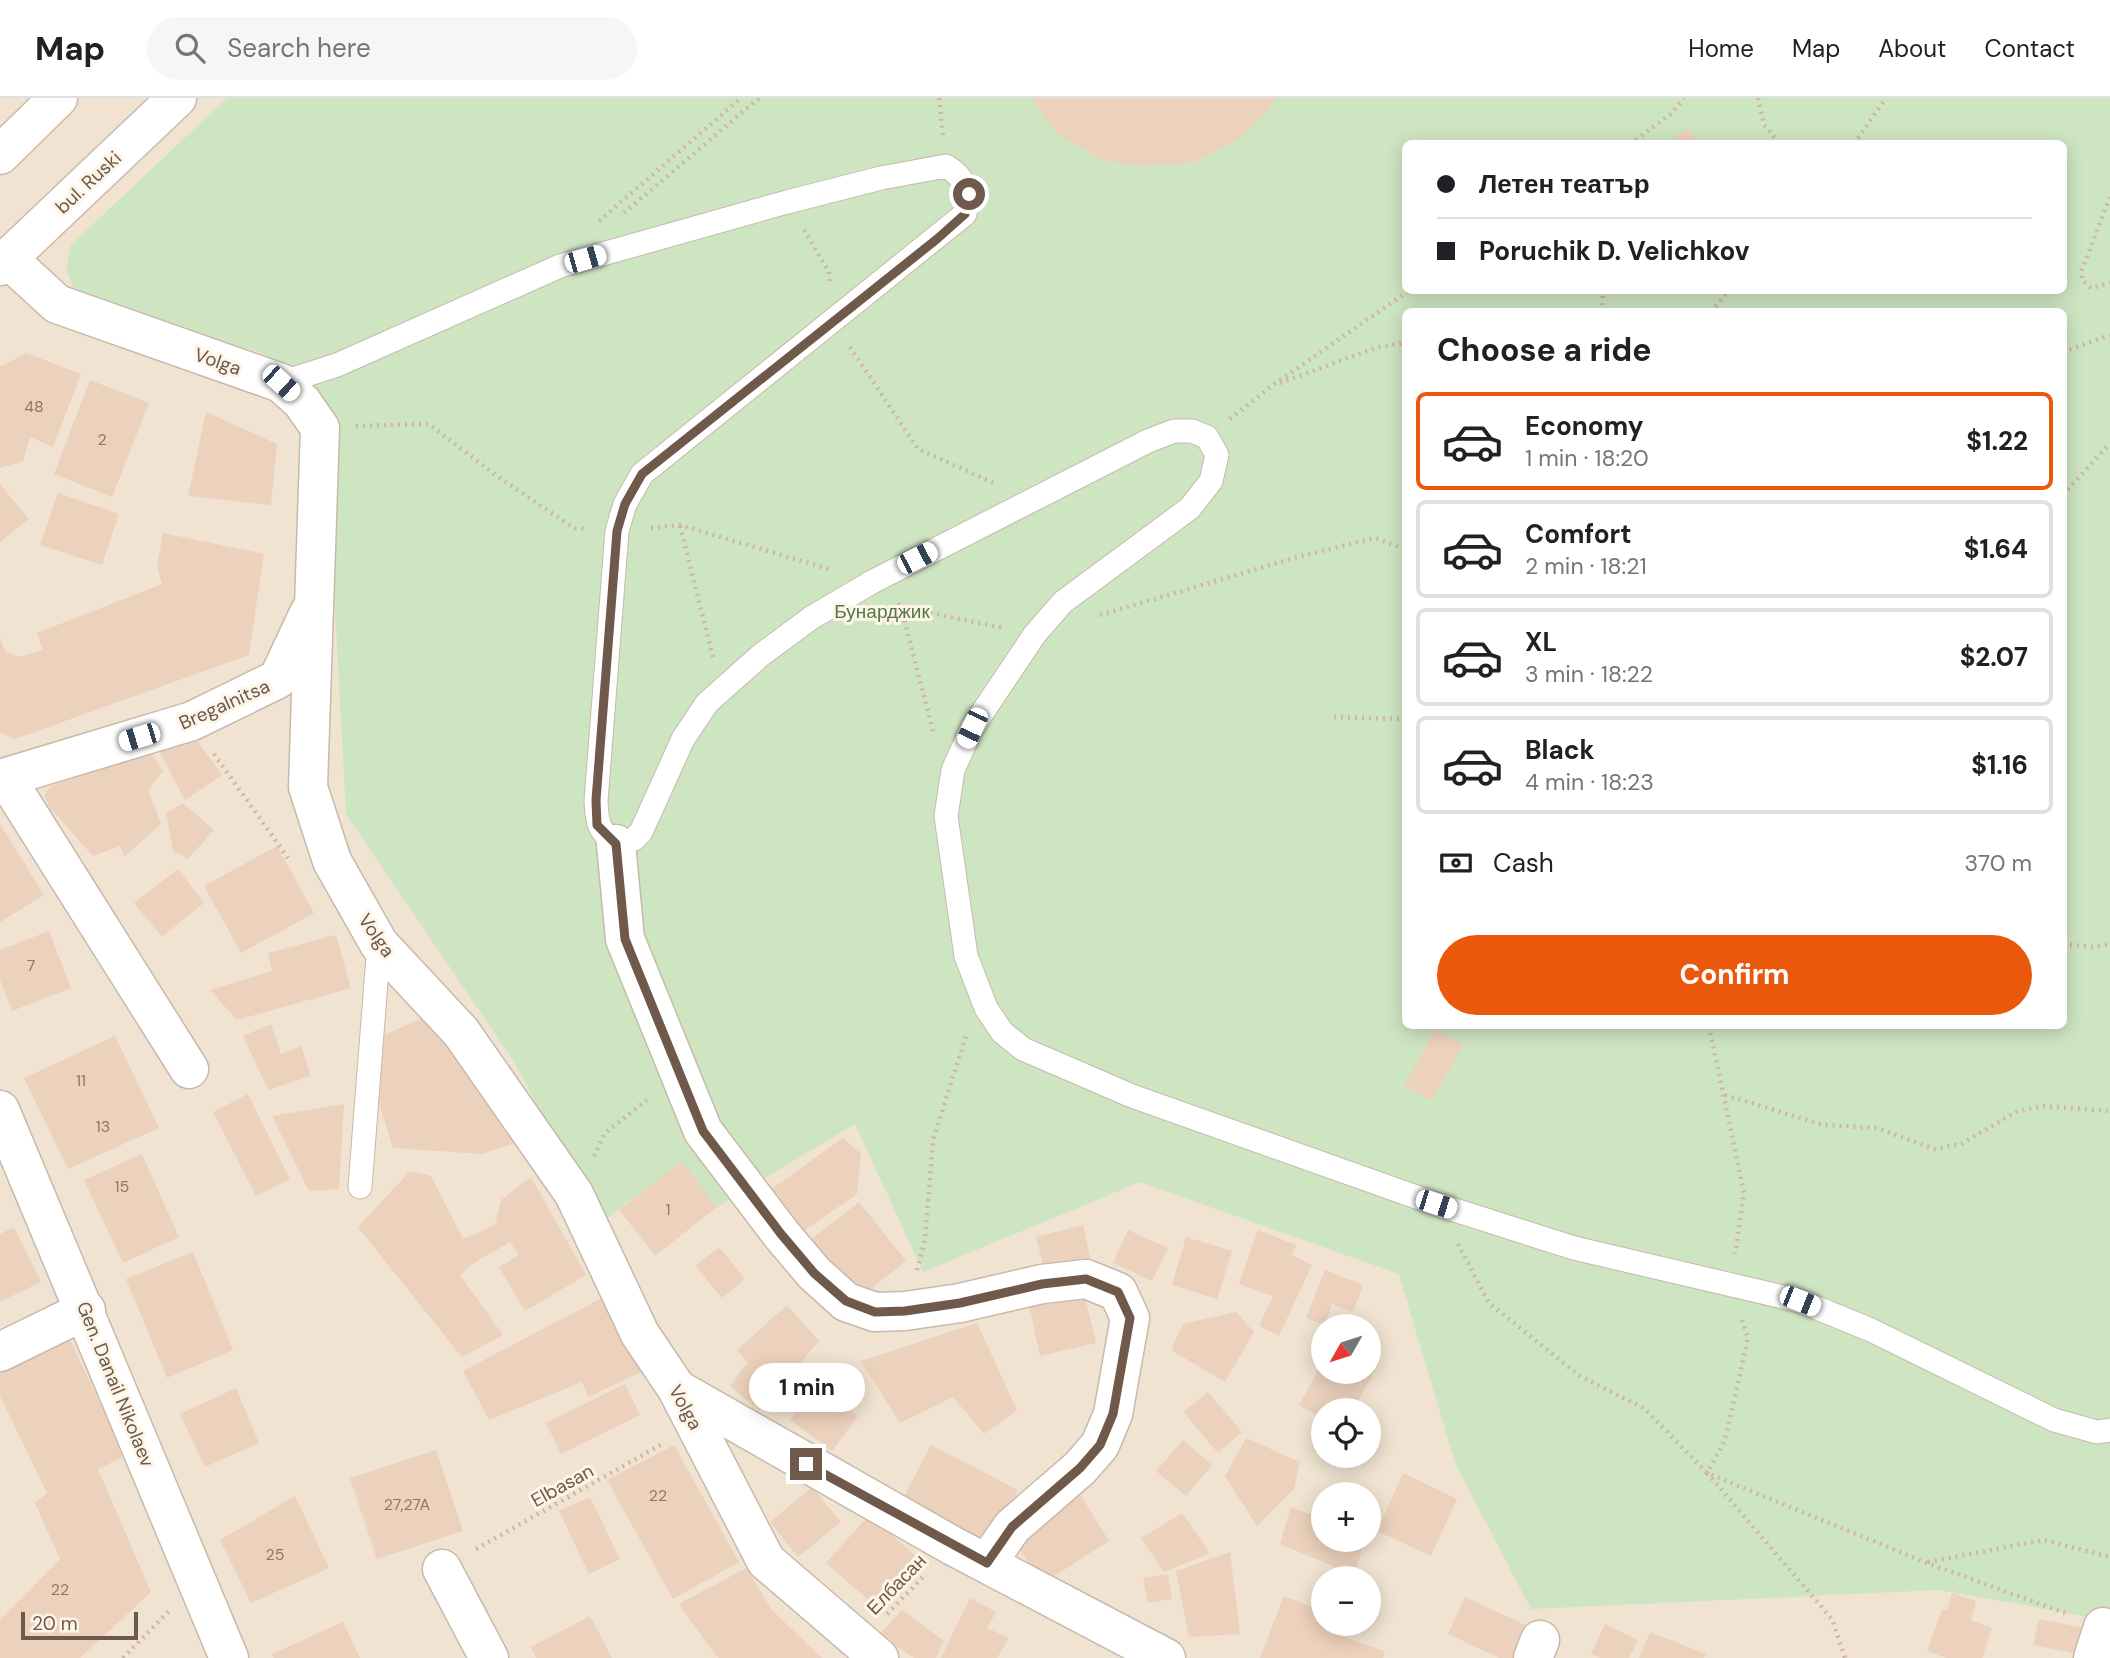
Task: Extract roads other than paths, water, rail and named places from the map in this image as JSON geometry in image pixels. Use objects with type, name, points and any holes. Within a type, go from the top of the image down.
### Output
[{"type":"street","points":[[0,155],[58,98]]},
{"type":"street","name":"bul. Ruski","points":[[4,262],[177,98]]},
{"type":"street","name":"Volga","points":[[4,262],[57,304],[281,383],[302,401],[320,428],[317,595],[309,787],[332,861],[379,944],[461,1032],[574,1194],[640,1335],[677,1389],[766,1561],[869,1650]]},
{"type":"street","name":"Bregalnitsa","points":[[2,776],[192,722],[278,679],[317,595]]},
{"type":"street","points":[[2,776],[189,1069]]},
{"type":"street","points":[[616,844],[625,939],[703,1131],[764,1213],[814,1273],[846,1301],[875,1312],[905,1311],[960,1303],[1042,1284],[1086,1279],[1118,1292],[1130,1318],[1113,1414],[1100,1445],[1080,1468],[1012,1527],[987,1563]]},
{"type":"street","name":"Gen. Danail Nikolaev","points":[[0,1110],[86,1310],[229,1658]]},
{"type":"street","points":[[0,1352],[86,1310]]},
{"type":"street","points":[[677,1389],[953,1546],[1166,1658]]},
{"type":"street","points":[[442,1569],[489,1658]]},
{"type":"lane","points":[[281,383],[337,365],[560,266],[787,202],[881,178],[946,166],[959,174],[969,194],[965,214],[642,474],[625,504],[617,531],[596,800],[597,825],[616,844],[634,839],[642,832],[683,739],[707,703],[811,618],[872,582],[1030,500],[1174,431],[1192,431],[1207,437],[1216,455],[1211,481],[1190,508],[1063,602],[1035,634],[972,728],[953,770],[946,817],[966,956],[986,1008],[1002,1032],[1023,1049],[1068,1071],[1436,1204],[1574,1248],[1800,1301],[1871,1330],[2054,1420],[2096,1432],[2110,1430]]},
{"type":"lane","points":[[360,1187],[379,944]]},
{"type":"park label","name":"Бунарджик","points":[[882,611]]}]
